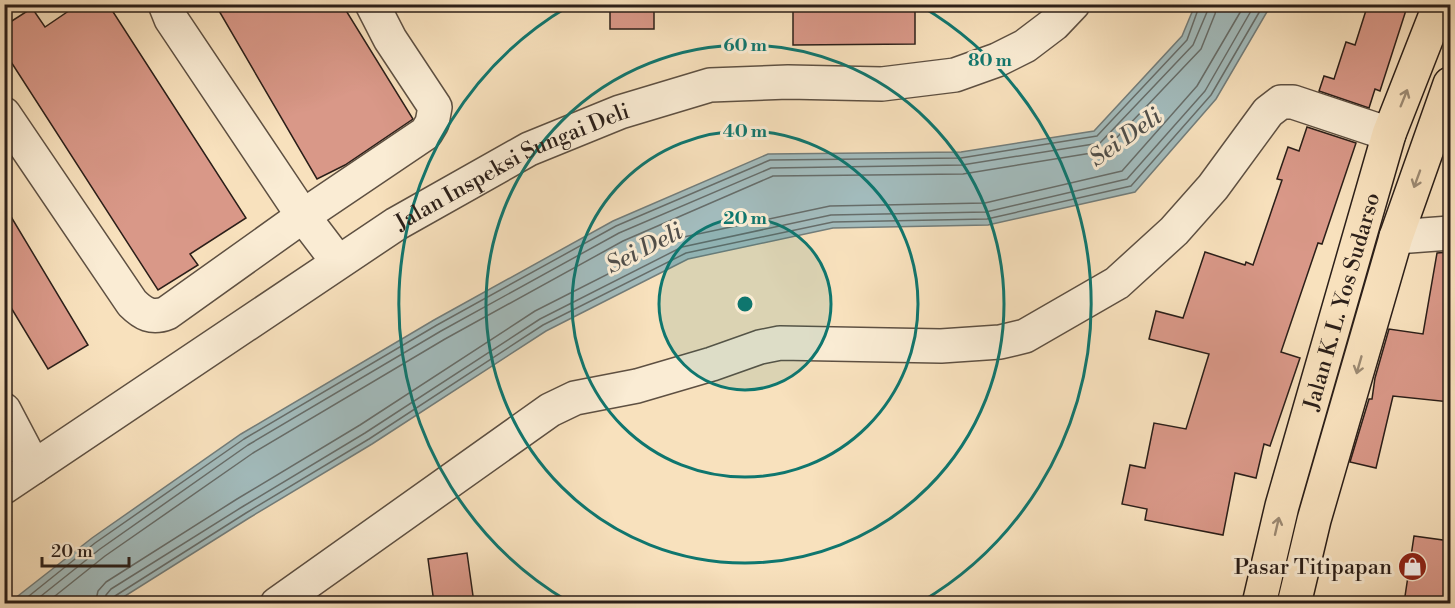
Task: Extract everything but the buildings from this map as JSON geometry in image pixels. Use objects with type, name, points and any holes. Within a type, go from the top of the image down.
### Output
[{"type":"highway","name":"Jalan K. L. Yos Sudarso","points":[[1259,603],[1292,470],[1389,134],[1440,4]]},
{"type":"highway","name":"Jalan K. L. Yos Sudarso","points":[[1294,603],[1314,520],[1396,237],[1450,84]]},
{"type":"highway","points":[[1292,470],[1326,478]]},
{"type":"street","points":[[165,4],[171,19],[303,216],[338,262]]},
{"type":"street","points":[[4,114],[132,303],[141,312],[157,317],[167,313],[303,216],[426,133],[432,123],[435,107],[390,39],[372,4]]},
{"type":"street","name":"Jalan Inspeksi Sungai Deli","points":[[4,487],[396,224],[530,148],[620,112],[710,85],[789,82],[882,84],[955,75],[997,60],[1025,46],[1054,24],[1072,4]]},
{"type":"street","points":[[299,599],[550,410],[575,398],[637,386],[760,347],[780,343],[941,346],[1000,342],[1025,336],[1060,318],[1117,283],[1174,231],[1213,187],[1268,112],[1281,102],[1293,102],[1389,134]]},
{"type":"street","points":[[1396,237],[1450,233]]},
{"type":"street","points":[[4,410],[34,467]]},
{"type":"water","name":"Sei Deli","points":[[1195,5],[1271,5],[1216,99],[1135,192],[988,225],[833,228],[688,259],[546,331],[372,444],[114,603],[9,603],[92,538],[241,434],[434,320],[613,221],[768,154],[961,152],[1094,131],[1182,36]]},
{"type":"place","name":"Pasar Titipapan","points":[[1413,566]]}]
